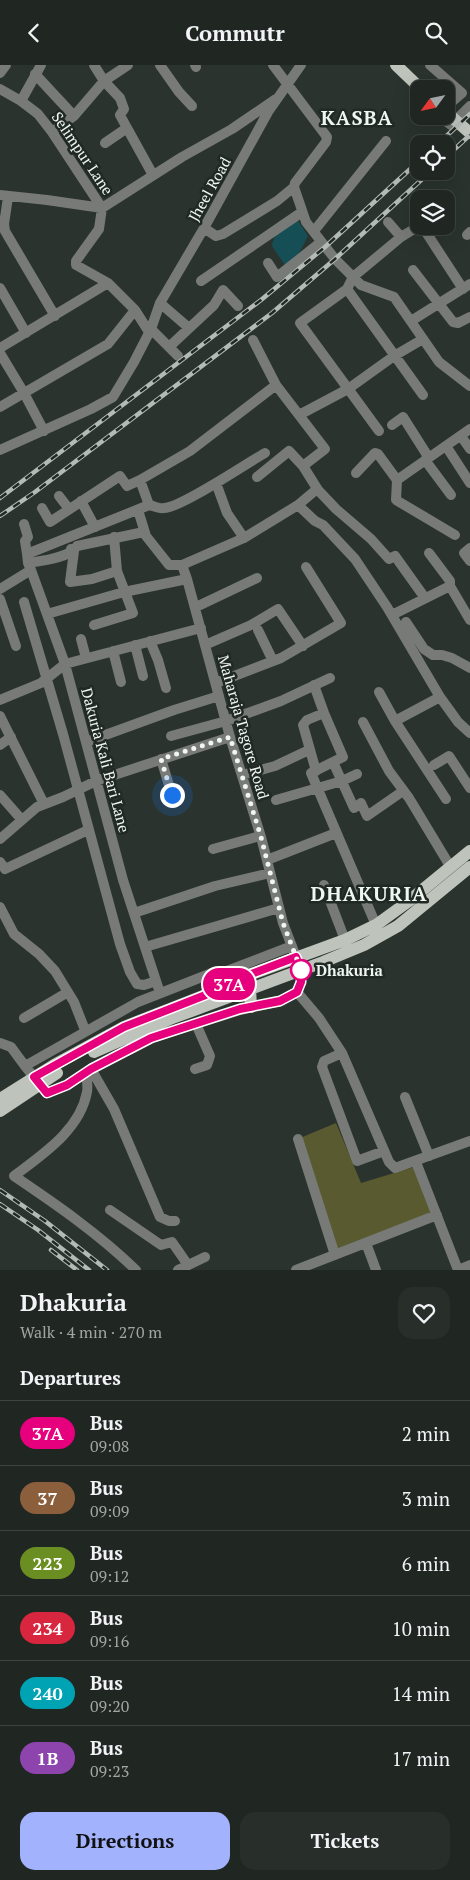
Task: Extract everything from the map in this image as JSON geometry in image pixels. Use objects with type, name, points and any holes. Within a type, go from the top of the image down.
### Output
[{"type":"main road","points":[[396,65],[412,80]]},
{"type":"main road","points":[[455,120],[470,133]]},
{"type":"main road","points":[[0,1111],[54,1074],[105,1047],[203,1001],[294,951],[346,940],[376,925],[470,851]]},
{"type":"main road","points":[[246,977],[301,970],[364,945],[398,926],[470,867]]},
{"type":"main road","points":[[246,977],[251,1007]]},
{"type":"main road","points":[[0,1099],[54,1065],[116,1032],[203,1001]]},
{"type":"street","points":[[0,73],[6,65]]},
{"type":"street","points":[[94,65],[104,81],[123,103],[124,109],[120,115],[121,118],[153,175]]},
{"type":"street","points":[[52,132],[74,116],[104,81],[128,65]]},
{"type":"street","points":[[160,65],[178,92],[192,106]]},
{"type":"street","points":[[273,65],[328,139],[296,179],[294,187],[306,221],[322,242],[361,285],[394,297],[442,365],[470,387]]},
{"type":"street","name":"Jheel Road","points":[[0,451],[113,397],[150,331],[160,303],[204,229],[268,112],[301,65]]},
{"type":"street","points":[[430,65],[447,80]]},
{"type":"street","points":[[20,101],[38,69],[74,116]]},
{"type":"street","points":[[455,87],[462,93],[455,99]]},
{"type":"street","name":"Selimpur Lane","points":[[2,94],[20,101],[38,114],[102,208],[99,229],[75,263],[76,265],[108,283],[135,310],[150,331],[178,356]]},
{"type":"street","points":[[55,316],[6,231],[4,224],[4,196],[102,208],[153,175],[232,129],[267,103],[279,97]]},
{"type":"street","points":[[455,121],[470,106]]},
{"type":"street","points":[[105,143],[127,128]]},
{"type":"street","points":[[314,231],[386,141]]},
{"type":"street","points":[[204,229],[216,235],[223,235],[277,201],[294,187]]},
{"type":"street","points":[[201,281],[302,212]]},
{"type":"street","points":[[388,222],[401,237]]},
{"type":"street","points":[[379,431],[300,323],[346,289],[353,277],[401,237],[410,232]]},
{"type":"street","points":[[412,321],[466,286],[428,235]]},
{"type":"street","points":[[268,263],[277,277],[322,242]]},
{"type":"street","points":[[413,270],[453,322],[458,323],[470,317]]},
{"type":"street","points":[[0,348],[108,283]]},
{"type":"street","points":[[0,288],[26,333]]},
{"type":"street","points":[[346,289],[423,395]]},
{"type":"street","points":[[169,347],[214,305],[223,290],[238,306]]},
{"type":"street","points":[[160,303],[189,328]]},
{"type":"street","points":[[0,407],[112,342],[135,310]]},
{"type":"street","points":[[299,415],[348,389],[394,356],[423,339]]},
{"type":"street","points":[[253,341],[276,385],[325,449],[303,466]]},
{"type":"street","points":[[0,353],[44,431]]},
{"type":"street","points":[[42,508],[50,522],[120,476],[127,486],[140,480],[190,451],[276,385]]},
{"type":"street","points":[[392,425],[403,417],[427,459],[451,495]]},
{"type":"street","points":[[397,480],[470,429]]},
{"type":"street","points":[[461,436],[470,449]]},
{"type":"street","points":[[446,446],[470,483]]},
{"type":"street","points":[[257,477],[289,451],[303,466],[317,489],[336,509],[371,539],[390,559],[394,556],[425,598]]},
{"type":"street","points":[[0,589],[29,562],[60,540],[149,505],[165,509],[177,504],[265,453]]},
{"type":"street","points":[[356,473],[375,453],[378,454],[397,480],[396,500],[455,535]]},
{"type":"street","points":[[140,480],[149,505]]},
{"type":"street","points":[[216,483],[227,513],[244,538]]},
{"type":"street","points":[[138,510],[146,536],[169,565],[182,565],[244,538],[298,505],[317,489]]},
{"type":"street","points":[[59,496],[69,509]]},
{"type":"street","points":[[82,501],[96,527]]},
{"type":"street","points":[[298,505],[315,521],[323,525],[355,559],[392,615],[440,697],[458,722],[470,733]]},
{"type":"street","name":"Dakuria Kali Bari Lane","points":[[24,524],[28,537],[25,541],[29,562],[65,664],[134,913],[160,993]]},
{"type":"street","points":[[117,571],[92,579],[70,582],[74,551],[77,546],[144,532]]},
{"type":"street","points":[[94,625],[133,613],[117,571],[114,537]]},
{"type":"street","points":[[60,540],[74,551]]},
{"type":"street","points":[[470,548],[464,553],[470,561]]},
{"type":"street","points":[[29,562],[48,560],[74,551]]},
{"type":"street","points":[[429,553],[450,581],[450,586],[466,603],[470,620]]},
{"type":"street","name":"Maharaja Tagore Road","points":[[182,565],[196,607],[230,737],[267,860],[279,908],[301,970]]},
{"type":"street","points":[[216,683],[273,661],[303,646],[341,623],[306,567]]},
{"type":"street","points":[[196,607],[257,578]]},
{"type":"street","points":[[47,614],[124,592],[187,579]]},
{"type":"street","points":[[392,615],[450,586]]},
{"type":"street","points":[[0,599],[16,646]]},
{"type":"street","points":[[24,602],[130,972],[137,984],[144,985],[156,981]]},
{"type":"street","points":[[206,645],[251,625],[278,609],[303,646]]},
{"type":"street","points":[[406,622],[424,649],[433,655],[452,658],[470,668]]},
{"type":"street","points":[[0,700],[40,683],[65,664],[201,628]]},
{"type":"street","points":[[258,630],[273,661]]},
{"type":"street","points":[[81,639],[86,658]]},
{"type":"street","points":[[150,641],[158,659],[166,687]]},
{"type":"street","points":[[135,645],[143,676]]},
{"type":"street","points":[[113,651],[121,682]]},
{"type":"street","points":[[171,736],[226,721],[281,701],[330,678]]},
{"type":"street","points":[[314,685],[324,713],[344,757],[311,773],[376,925]]},
{"type":"street","points":[[379,692],[395,721],[446,799]]},
{"type":"street","points":[[86,742],[219,696]]},
{"type":"street","points":[[395,721],[440,697]]},
{"type":"street","points":[[316,771],[303,725],[307,720],[324,713]]},
{"type":"street","points":[[0,716],[44,804]]},
{"type":"street","points":[[363,722],[389,771],[409,798],[450,866]]},
{"type":"street","points":[[0,745],[11,737]]},
{"type":"street","points":[[0,839],[37,807],[96,781],[230,737]]},
{"type":"street","points":[[242,775],[275,766],[309,750]]},
{"type":"street","points":[[434,765],[449,756],[470,788]]},
{"type":"street","points":[[161,759],[172,795]]},
{"type":"street","points":[[334,762],[354,808],[361,803],[367,817],[403,791]]},
{"type":"street","points":[[276,800],[342,781],[357,774]]},
{"type":"street","points":[[0,795],[22,820]]},
{"type":"street","points":[[2,865],[88,830]]},
{"type":"street","points":[[267,860],[336,833]]},
{"type":"street","points":[[213,849],[260,836]]},
{"type":"street","points":[[134,913],[215,886],[270,873]]},
{"type":"street","points":[[324,885],[346,940]]},
{"type":"street","points":[[0,907],[14,934],[55,971],[68,993],[85,1030]]},
{"type":"street","points":[[145,947],[279,908]]},
{"type":"street","points":[[0,1043],[11,1047],[47,1093],[67,1085],[151,1038],[251,1007],[280,1001],[297,992],[301,982],[301,970]]},
{"type":"street","points":[[25,1066],[85,1030],[138,1002],[160,993],[212,973],[227,971],[246,977]]},
{"type":"street","points":[[297,992],[319,1018],[342,1053],[389,1162],[395,1169],[470,1141]]},
{"type":"street","points":[[24,1018],[68,993]]},
{"type":"street","points":[[196,1023],[210,1056],[207,1065],[196,1069]]},
{"type":"street","points":[[342,1053],[324,1061],[322,1067],[357,1161],[384,1151]]},
{"type":"street","points":[[89,1071],[114,1109],[160,1217],[168,1221],[175,1221]]},
{"type":"street","points":[[89,1071],[88,1090],[82,1112],[51,1149],[14,1176],[86,1227],[136,1270]]},
{"type":"street","points":[[405,1097],[429,1156]]},
{"type":"street","points":[[298,1139],[334,1255]]},
{"type":"street","points":[[416,1161],[458,1270],[470,1265]]},
{"type":"street","points":[[110,1210],[161,1245],[172,1242],[188,1265]]},
{"type":"street","points":[[296,1270],[437,1215]]},
{"type":"street","points":[[366,1243],[376,1270]]},
{"type":"street","points":[[178,1270],[205,1257]]},
{"type":"green space","points":[[336,1123],[361,1183],[414,1167],[432,1214],[336,1253],[300,1138]]},
{"type":"water","points":[[297,219],[308,236],[295,261],[285,265],[272,246],[273,241],[281,230]]},
{"type":"railway","points":[[448,135],[470,114]]},
{"type":"railway","points":[[455,149],[470,135]]},
{"type":"railway","points":[[0,498],[261,300],[325,247],[410,169]]},
{"type":"railway","points":[[0,516],[35,492],[272,313],[335,259],[421,180]]},
{"type":"railway","points":[[0,1190],[45,1221],[107,1270]]},
{"type":"railway","points":[[0,1204],[38,1230],[89,1270]]},
{"type":"railway","points":[[51,1250],[77,1270]]},
{"type":"bus line","name":"37A","points":[[296,957],[301,970],[301,982],[297,992],[280,1001],[240,1009],[151,1038],[91,1069],[67,1085],[47,1093],[34,1077],[124,1027],[296,957]]},
{"type":"place","name":"Dhakuria","points":[[301,970]]},
{"type":"district","name":"KASBA","points":[[357,117]]},
{"type":"district","name":"DHAKURIA","points":[[369,893]]},
{"type":"route","points":[[172,795],[161,759],[230,737],[261,837],[283,923],[301,970]]}]
